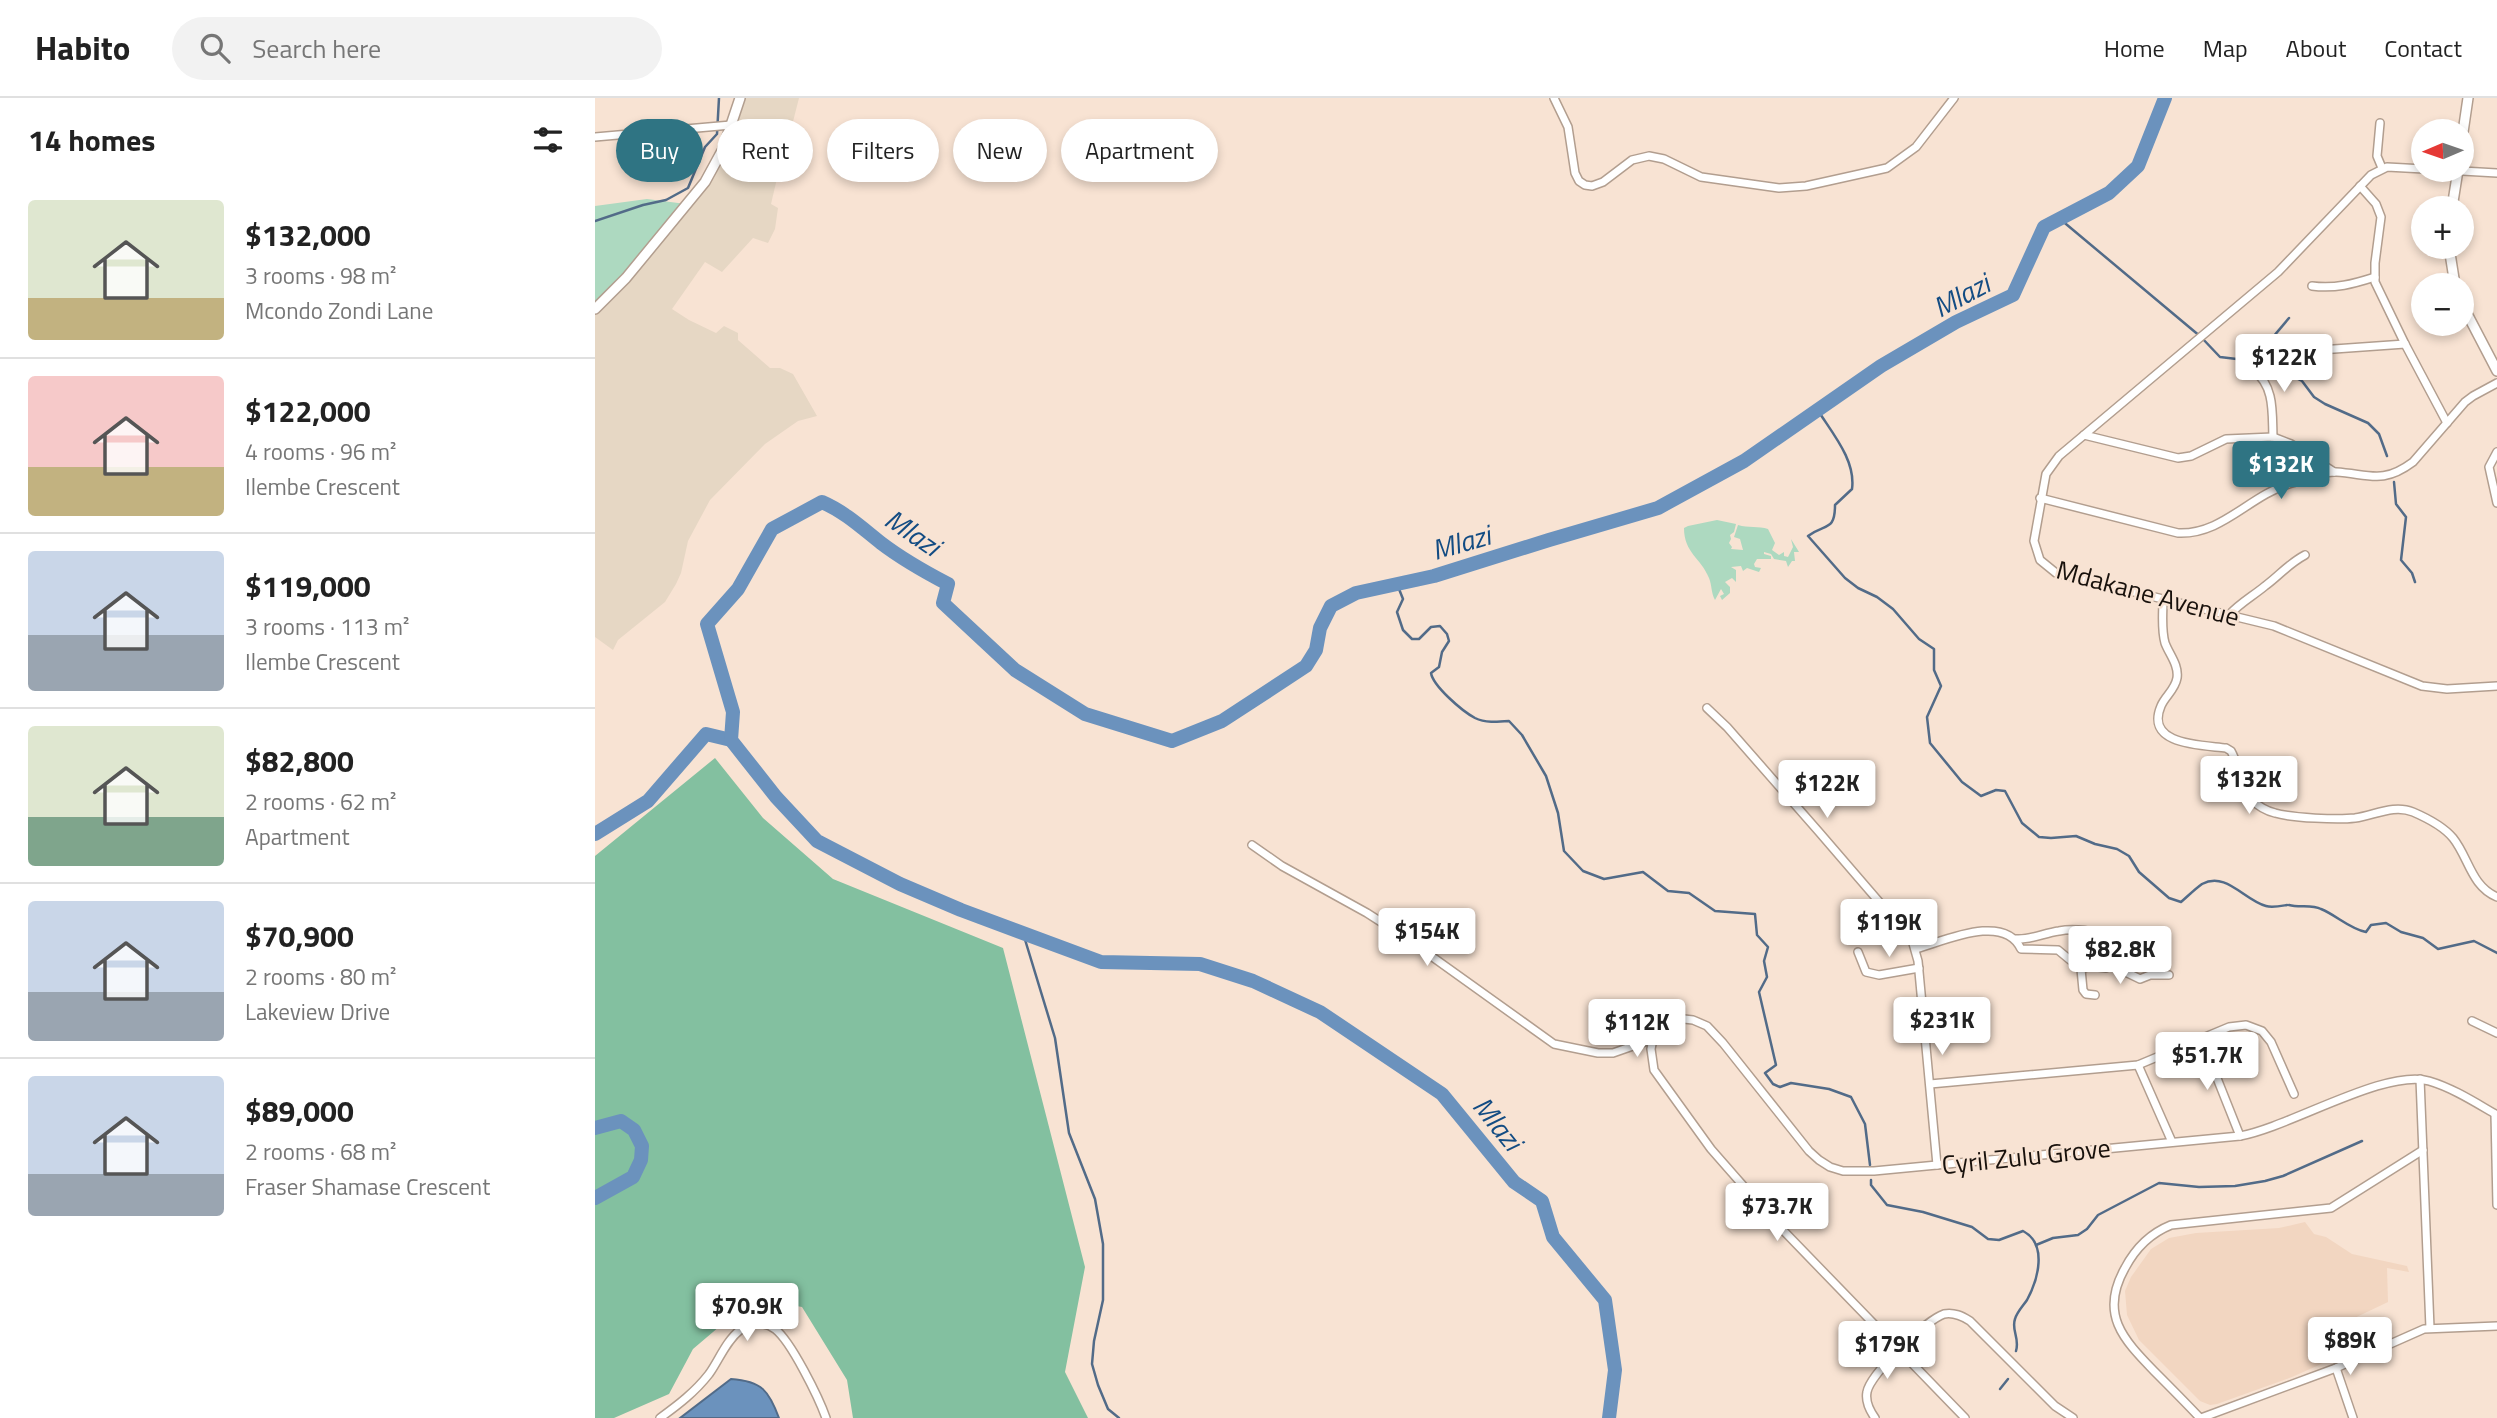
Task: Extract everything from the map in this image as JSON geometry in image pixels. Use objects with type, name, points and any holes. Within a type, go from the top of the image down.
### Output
[{"type":"street","points":[[730,119],[740,98]]},
{"type":"street","points":[[1554,98],[1565,117],[1571,138],[1575,173],[1585,185],[1603,183],[1632,160],[1649,156],[1664,159],[1701,177],[1779,188],[1806,186],[1887,168],[1916,147],[1954,98]]},
{"type":"street","points":[[2465,119],[2468,98]]},
{"type":"street","points":[[2380,123],[2377,156],[2382,168],[2411,169]]},
{"type":"street","points":[[595,137],[717,126]]},
{"type":"street","points":[[595,309],[626,278],[705,182],[717,162]]},
{"type":"street","name":"Mdakane Avenue","points":[[2382,168],[2371,174],[2278,272],[2048,468],[2034,528],[2034,546],[2040,559],[2050,569],[2066,576],[2274,626],[2433,689],[2497,686]]},
{"type":"street","points":[[2475,171],[2497,173]]},
{"type":"street","points":[[2360,186],[2376,204],[2381,217],[2375,277],[2405,344],[2447,423]]},
{"type":"street","points":[[2312,286],[2349,286],[2375,277]]},
{"type":"street","points":[[2474,327],[2497,371]]},
{"type":"street","points":[[2320,350],[2405,344]]},
{"type":"street","points":[[2255,371],[2269,389],[2273,437]]},
{"type":"street","points":[[2040,498],[2178,533],[2189,533],[2217,525],[2276,488],[2334,472],[2373,477],[2394,473],[2413,462],[2473,396],[2497,383]]},
{"type":"street","points":[[2084,435],[2178,458],[2191,456],[2226,439],[2273,437],[2291,443],[2334,472]]},
{"type":"street","points":[[2497,452],[2489,467],[2497,503]]},
{"type":"street","points":[[2229,615],[2288,564],[2305,555]]},
{"type":"street","points":[[2163,599],[2164,639],[2177,674],[2174,687],[2159,711],[2161,726],[2169,736],[2182,743],[2226,748],[2231,751],[2247,793],[2253,801],[2275,813],[2350,818],[2396,809],[2409,810],[2424,817],[2452,837],[2480,886],[2497,897]]},
{"type":"street","points":[[1707,708],[1727,727],[1912,940],[1919,968],[1937,1165]]},
{"type":"street","name":"Cyril Zulu Grove","points":[[1252,845],[1282,866],[1406,938],[1555,1044],[1598,1053],[1613,1053],[1653,1039],[1662,1029],[1676,1021],[1693,1020],[1707,1026],[1809,1151],[1830,1167],[1843,1171],[1874,1171],[2240,1136],[2269,1130],[2391,1081],[2420,1079],[2442,1086],[2496,1114]]},
{"type":"street","points":[[1916,949],[1930,946],[1941,939],[1977,932],[2000,931],[2015,939],[2029,940],[2061,930],[2081,929],[2098,933]]},
{"type":"street","points":[[2015,939],[2021,948],[2058,950],[2081,969],[2083,990],[2086,994],[2095,995]]},
{"type":"street","points":[[1858,952],[1866,972],[1879,975],[1919,968]]},
{"type":"street","points":[[2081,969],[2091,966],[2106,968],[2109,964],[2140,979],[2150,975],[2169,975]]},
{"type":"street","points":[[2472,1021],[2497,1033]]},
{"type":"street","points":[[1930,1084],[2138,1065],[2238,1025],[2262,1031],[2279,1056],[2294,1094]]},
{"type":"street","points":[[2201,1038],[2240,1136]]},
{"type":"street","points":[[1653,1039],[1651,1049],[1654,1070],[1711,1149],[1766,1212],[1965,1418]]},
{"type":"street","points":[[2138,1065],[2172,1142]]},
{"type":"street","points":[[2420,1079],[2430,1328]]},
{"type":"street","points":[[2496,1114],[2497,1205]]},
{"type":"street","points":[[2423,1150],[2331,1208],[2171,1225],[2150,1237],[2140,1247],[2119,1279],[2115,1292],[2115,1317],[2119,1330],[2131,1348],[2200,1418],[2336,1368],[2430,1328],[2497,1326]]},
{"type":"street","points":[[1875,1418],[1867,1399],[1870,1383],[1876,1373],[1899,1350],[1945,1314],[1957,1314],[1970,1321],[2055,1406],[2073,1418]]},
{"type":"street","points":[[660,1418],[699,1387],[733,1336],[741,1329],[758,1323],[767,1324],[783,1336],[814,1390],[826,1418]]},
{"type":"street","points":[[2336,1368],[2353,1418]]},
{"type":"shaded area","points":[[739,98],[799,98],[794,119],[730,119]]},
{"type":"shaded area","points":[[717,152],[717,182],[776,182],[771,204],[778,208],[775,229],[768,243],[753,238],[722,272],[705,262],[672,309],[716,333],[724,326],[738,333],[738,340],[770,368],[780,368],[793,374],[817,416],[798,421],[765,444],[710,500],[688,541],[681,573],[665,602],[618,640],[613,650],[595,637],[595,308],[705,182]]},
{"type":"shaded area","points":[[2305,1222],[2314,1234],[2326,1237],[2352,1254],[2407,1266],[2409,1272],[2387,1268],[2388,1302],[2323,1333],[2322,1339],[2330,1359],[2292,1377],[2217,1404],[2210,1405],[2200,1401],[2139,1340],[2127,1315],[2125,1291],[2131,1277],[2151,1249],[2169,1238],[2196,1233],[2279,1228]]},
{"type":"green space","points":[[647,199],[686,204],[595,308],[595,206]]},
{"type":"green space","points":[[1717,520],[1736,524],[1730,535],[1731,549],[1743,550],[1740,539],[1734,537],[1738,525],[1765,528],[1775,543],[1772,550],[1779,555],[1784,552],[1784,556],[1788,557],[1793,547],[1791,539],[1799,552],[1794,552],[1795,561],[1788,567],[1786,561],[1774,559],[1771,554],[1764,552],[1771,556],[1771,559],[1757,559],[1754,564],[1755,567],[1761,568],[1759,572],[1747,568],[1743,571],[1741,566],[1731,567],[1736,570],[1736,582],[1732,578],[1725,582],[1730,587],[1730,593],[1722,600],[1720,596],[1724,594],[1721,589],[1715,600],[1706,571],[1687,544],[1684,528]]},
{"type":"green space","points":[[715,758],[763,818],[833,879],[1003,948],[1085,1267],[1065,1372],[1088,1418],[853,1418],[847,1380],[802,1307],[753,1298],[693,1349],[669,1394],[614,1418],[595,1418],[595,856]]},
{"type":"water","points":[[731,1379],[750,1382],[763,1389],[779,1418],[680,1418]]},
{"type":"waterway","points":[[595,221],[666,200],[688,188],[705,147],[717,134],[719,98]]},
{"type":"waterway","name":"Mlazi","points":[[1609,1418],[1615,1370],[1605,1300],[1553,1237],[1542,1201],[1514,1182],[1442,1094],[1320,1012],[1253,981],[1200,964],[1101,962],[961,910],[900,884],[817,841],[776,797],[731,740],[733,712],[707,624],[738,589],[772,529],[822,502],[846,515],[897,554],[948,584],[943,603],[1015,670],[1085,714],[1172,741],[1222,721],[1306,666],[1316,650],[1320,628],[1331,606],[1356,593],[1434,576],[1658,508],[1744,461],[1881,366],[1956,322],[2013,295],[2044,227],[2109,193],[2138,166],[2165,98]]},
{"type":"waterway","points":[[2060,219],[2201,337],[2220,357],[2245,360],[2265,357],[2280,370],[2302,381],[2314,397],[2368,423],[2379,434],[2387,456]]},
{"type":"waterway","points":[[2257,356],[2289,318]]},
{"type":"waterway","points":[[1817,409],[1847,457],[1852,489],[1835,505],[1831,523],[1808,536],[1845,578],[1893,609],[1919,639],[1934,649],[1934,670],[1941,686],[1927,717],[1930,743],[1962,782],[1981,796],[1996,790],[2005,791],[2022,823],[2039,837],[2076,836],[2117,849],[2129,856],[2139,872],[2169,898],[2181,902],[2202,884],[2219,881],[2266,906],[2287,905]]},
{"type":"waterway","points":[[2394,482],[2396,504],[2406,517],[2401,560],[2412,573],[2415,582]]},
{"type":"waterway","points":[[1397,584],[1403,599],[1397,612],[1403,630],[1412,639],[1419,639],[1431,627],[1440,626],[1447,634],[1449,641],[1442,652],[1439,667],[1431,673],[1437,685],[1475,718],[1496,722],[1509,721],[1522,735],[1546,776],[1558,813],[1564,851],[1583,871],[1604,879],[1643,872],[1668,891],[1689,893],[1715,911],[1755,914],[1757,935],[1768,947],[1764,961],[1767,977],[1759,992],[1776,1065],[1765,1073],[1773,1084],[1780,1087],[1791,1083],[1829,1089],[1851,1097],[1865,1124],[1870,1165]]},
{"type":"waterway","points":[[595,834],[648,801],[706,734],[731,740]]},
{"type":"waterway","points":[[2289,905],[2317,908],[2366,932],[2371,925],[2386,923],[2401,932],[2423,938],[2438,949],[2474,941],[2497,953]]},
{"type":"waterway","points":[[1023,933],[1055,1038],[1069,1133],[1095,1199],[1103,1244],[1103,1300],[1092,1364],[1108,1409],[1119,1418]]},
{"type":"waterway","points":[[595,1128],[621,1121],[634,1130],[642,1146],[641,1160],[633,1177],[595,1198]]},
{"type":"waterway","points":[[2036,1245],[2053,1238],[2078,1235],[2087,1229],[2098,1215],[2159,1183],[2199,1187],[2235,1186],[2265,1181],[2283,1176],[2362,1141]]},
{"type":"waterway","points":[[1871,1180],[1871,1185],[1887,1205],[1923,1212],[1972,1227],[1988,1239],[1999,1240],[2023,1231],[2031,1237],[2036,1244],[2039,1263],[2031,1292],[2015,1319],[2016,1351]]},
{"type":"waterway","points":[[2000,1389],[2008,1379]]}]
